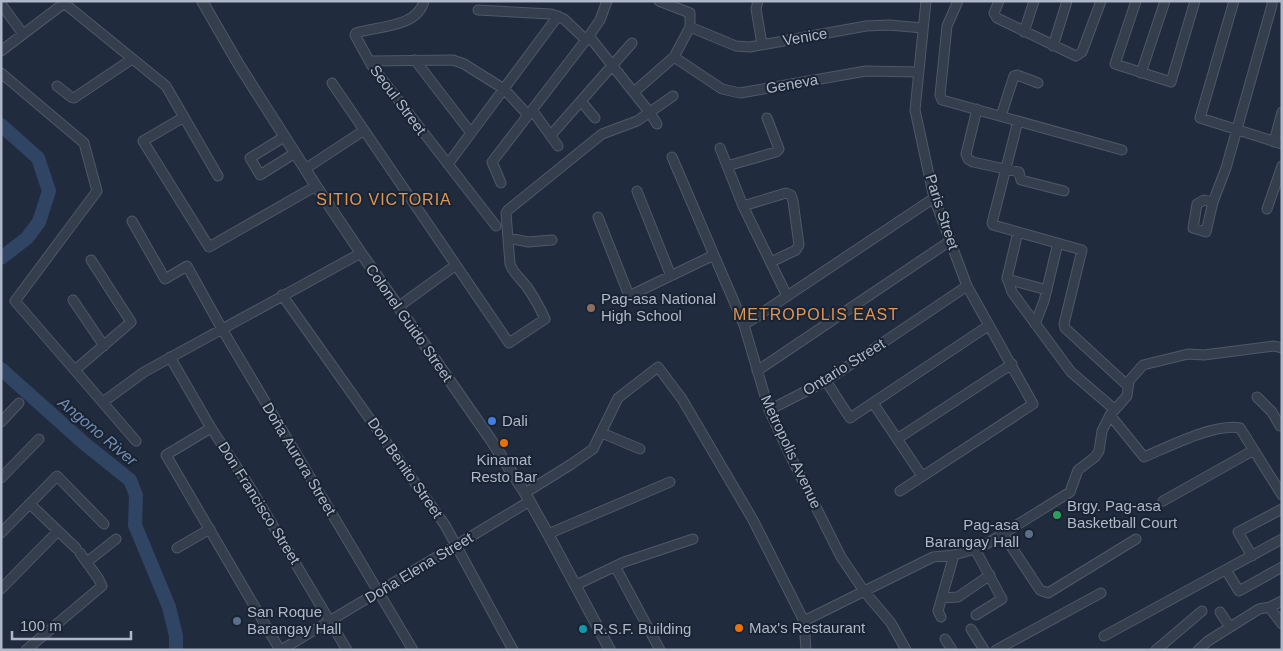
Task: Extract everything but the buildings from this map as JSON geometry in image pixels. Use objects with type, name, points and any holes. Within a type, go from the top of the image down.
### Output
[{"type":"street","name":"Colonel Guido Street","points":[[202,1],[225,44],[316,186],[491,440],[527,497],[610,650]]},
{"type":"street","name":"Seoul Street","points":[[424,1],[421,9],[410,18],[395,24],[356,33],[356,38],[369,61],[496,226]]},
{"type":"street","points":[[501,183],[492,162],[600,20],[607,1]]},
{"type":"street","points":[[634,92],[674,57],[690,27],[690,13],[660,1]]},
{"type":"street","points":[[758,1],[756,9],[762,44]]},
{"type":"street","name":"Paris Street","points":[[922,476],[1033,404],[967,286],[934,198],[915,110],[926,1]]},
{"type":"street","points":[[958,1],[948,26],[940,98],[942,100],[1122,150]]},
{"type":"street","points":[[999,1],[994,13],[997,18],[1076,56],[1082,52],[1101,1]]},
{"type":"street","points":[[1024,32],[1034,1]]},
{"type":"street","points":[[1052,46],[1067,1]]},
{"type":"street","points":[[1136,1],[1115,64],[1171,82],[1195,1]]},
{"type":"street","points":[[1141,73],[1165,1]]},
{"type":"street","points":[[1234,1],[1200,118],[1278,143],[1282,112]]},
{"type":"street","points":[[1213,202],[1226,168],[1272,1]]},
{"type":"street","points":[[1,51],[65,2],[166,86],[218,176]]},
{"type":"street","points":[[1,4],[23,34]]},
{"type":"street","points":[[478,10],[500,6],[551,14],[564,19],[587,38],[612,64],[657,124]]},
{"type":"street","points":[[448,164],[558,16]]},
{"type":"street","name":"Venice","points":[[690,27],[736,46],[750,47],[866,26],[889,25],[923,28]]},
{"type":"street","points":[[551,135],[632,43]]},
{"type":"street","name":"Geneva","points":[[674,57],[722,89],[740,93],[866,71],[918,72]]},
{"type":"street","points":[[57,86],[74,98],[132,59]]},
{"type":"street","points":[[415,60],[471,133]]},
{"type":"street","points":[[369,61],[453,60],[460,62],[504,89],[551,135],[558,146]]},
{"type":"street","points":[[1,73],[84,143],[97,191],[15,301],[136,441]]},
{"type":"street","points":[[1000,116],[1014,76],[1017,75],[1038,83]]},
{"type":"street","points":[[332,83],[509,343],[546,318],[527,288],[512,270],[506,213],[602,134],[628,126],[673,96]]},
{"type":"street","points":[[581,101],[595,118]]},
{"type":"street","points":[[977,109],[966,154],[968,160],[1019,172],[1021,180],[1064,191]]},
{"type":"street","points":[[184,117],[143,141],[209,247],[316,186]]},
{"type":"street","points":[[727,166],[776,152],[779,149],[767,118]]},
{"type":"street","points":[[1018,121],[992,223],[1082,250],[1064,324],[1065,328],[1128,386]]},
{"type":"street","points":[[305,169],[363,131]]},
{"type":"street","points":[[284,137],[250,158],[260,175],[295,153]]},
{"type":"street","points":[[720,148],[743,206],[787,296]]},
{"type":"street","name":"Metropolis Avenue","points":[[672,157],[744,326],[769,410],[841,557],[864,591],[891,623],[906,650]]},
{"type":"street","points":[[1267,209],[1282,166]]},
{"type":"street","points":[[636,191],[671,276]]},
{"type":"street","points":[[743,206],[786,194],[791,195],[799,245],[796,250],[771,262]]},
{"type":"street","points":[[744,326],[934,198]]},
{"type":"street","points":[[598,217],[628,293],[631,295],[714,255]]},
{"type":"street","name":"Doña Aurora Street","points":[[132,220],[165,279],[188,266],[222,329],[413,650]]},
{"type":"street","points":[[1018,232],[1008,268],[1007,280],[1012,292],[1070,372],[1112,412],[1144,457],[1193,436],[1232,426],[1240,428],[1282,495]]},
{"type":"street","points":[[508,238],[528,242],[552,240]]},
{"type":"street","points":[[757,371],[950,241]]},
{"type":"street","points":[[1035,324],[1047,290],[1058,243]]},
{"type":"street","points":[[103,402],[130,380],[361,253]]},
{"type":"street","points":[[75,370],[131,322],[91,260]]},
{"type":"street","points":[[398,307],[456,265]]},
{"type":"street","points":[[1007,280],[1047,290]]},
{"type":"street","name":"Ontario Street","points":[[769,410],[826,381],[967,286]]},
{"type":"street","name":"Don Benito Street","points":[[282,295],[445,525],[513,650]]},
{"type":"street","points":[[73,300],[104,346]]},
{"type":"street","points":[[826,381],[850,418],[988,326]]},
{"type":"street","points":[[806,650],[804,621],[933,557],[954,555],[976,549],[1070,492],[1078,470],[1099,452],[1102,432],[1112,412],[1127,396],[1129,381],[1143,364],[1188,354],[1204,355],[1274,346],[1282,348]]},
{"type":"street","name":"Don Francisco Street","points":[[170,357],[211,428],[250,487],[347,650]]},
{"type":"street","points":[[897,439],[1012,364]]},
{"type":"street","name":"Doña Elena Street","points":[[280,650],[457,545],[527,497],[593,448],[618,398],[658,367],[682,399],[749,512],[804,621]]},
{"type":"street","points":[[1257,397],[1272,412],[1280,426],[1282,425]]},
{"type":"street","points":[[873,403],[922,476],[900,491]]},
{"type":"street","points":[[1,422],[19,404]]},
{"type":"street","points":[[211,428],[166,454],[280,650]]},
{"type":"street","points":[[602,433],[640,449]]},
{"type":"street","points":[[1,478],[40,439]]},
{"type":"street","points":[[1163,501],[1254,450]]},
{"type":"street","points":[[1,533],[57,476],[104,524]]},
{"type":"street","points":[[548,534],[670,482]]},
{"type":"street","points":[[26,650],[102,586],[78,550],[30,504]]},
{"type":"street","points":[[1252,556],[1238,532],[1282,509]]},
{"type":"street","points":[[177,548],[210,529]]},
{"type":"street","points":[[1,589],[58,531]]},
{"type":"street","points":[[1002,534],[1040,590],[1048,593],[1136,539]]},
{"type":"street","points":[[87,562],[116,539]]},
{"type":"street","points":[[576,585],[615,566],[693,539]]},
{"type":"street","points":[[1104,636],[1282,539]]},
{"type":"street","points":[[976,549],[1002,600],[976,615]]},
{"type":"street","points":[[941,617],[938,611],[954,555]]},
{"type":"street","points":[[615,566],[660,650]]},
{"type":"street","points":[[1226,570],[1239,591],[1282,567]]},
{"type":"street","points":[[942,598],[958,597],[990,575]]},
{"type":"street","points":[[996,650],[1101,593]]},
{"type":"street","points":[[1198,650],[1208,641],[1259,610],[1282,601]]},
{"type":"street","points":[[1269,607],[1282,624]]},
{"type":"street","points":[[1156,650],[1202,611]]},
{"type":"street","points":[[1220,612],[1230,627]]},
{"type":"street","points":[[971,629],[984,650]]},
{"type":"street","points":[[945,639],[952,650]]},
{"type":"waterway","name":"Angono River","points":[[1,125],[38,158],[49,191],[39,222],[27,238],[1,258]]},
{"type":"waterway","name":"Angono River","points":[[1,369],[85,444],[130,480],[136,495],[135,525],[169,607],[176,636],[176,650]]},
{"type":"place","name":"Pag-asa National High School","points":[[591,308]]},
{"type":"place","name":"Dali","points":[[492,421]]},
{"type":"place","name":"Kinamat Resto Bar","points":[[504,443]]},
{"type":"place","name":"Brgy. Pag-asa Basketball Court","points":[[1057,515]]},
{"type":"place","name":"Pag-asa Barangay Hall","points":[[1029,534]]},
{"type":"place","name":"San Roque Barangay Hall","points":[[237,621]]},
{"type":"place","name":"Max's Restaurant","points":[[739,628]]},
{"type":"place","name":"R.S.F. Building","points":[[583,629]]},
{"type":"district","name":"SITIO VICTORIA","points":[[384,199]]},
{"type":"district","name":"METROPOLIS EAST","points":[[816,314]]}]
